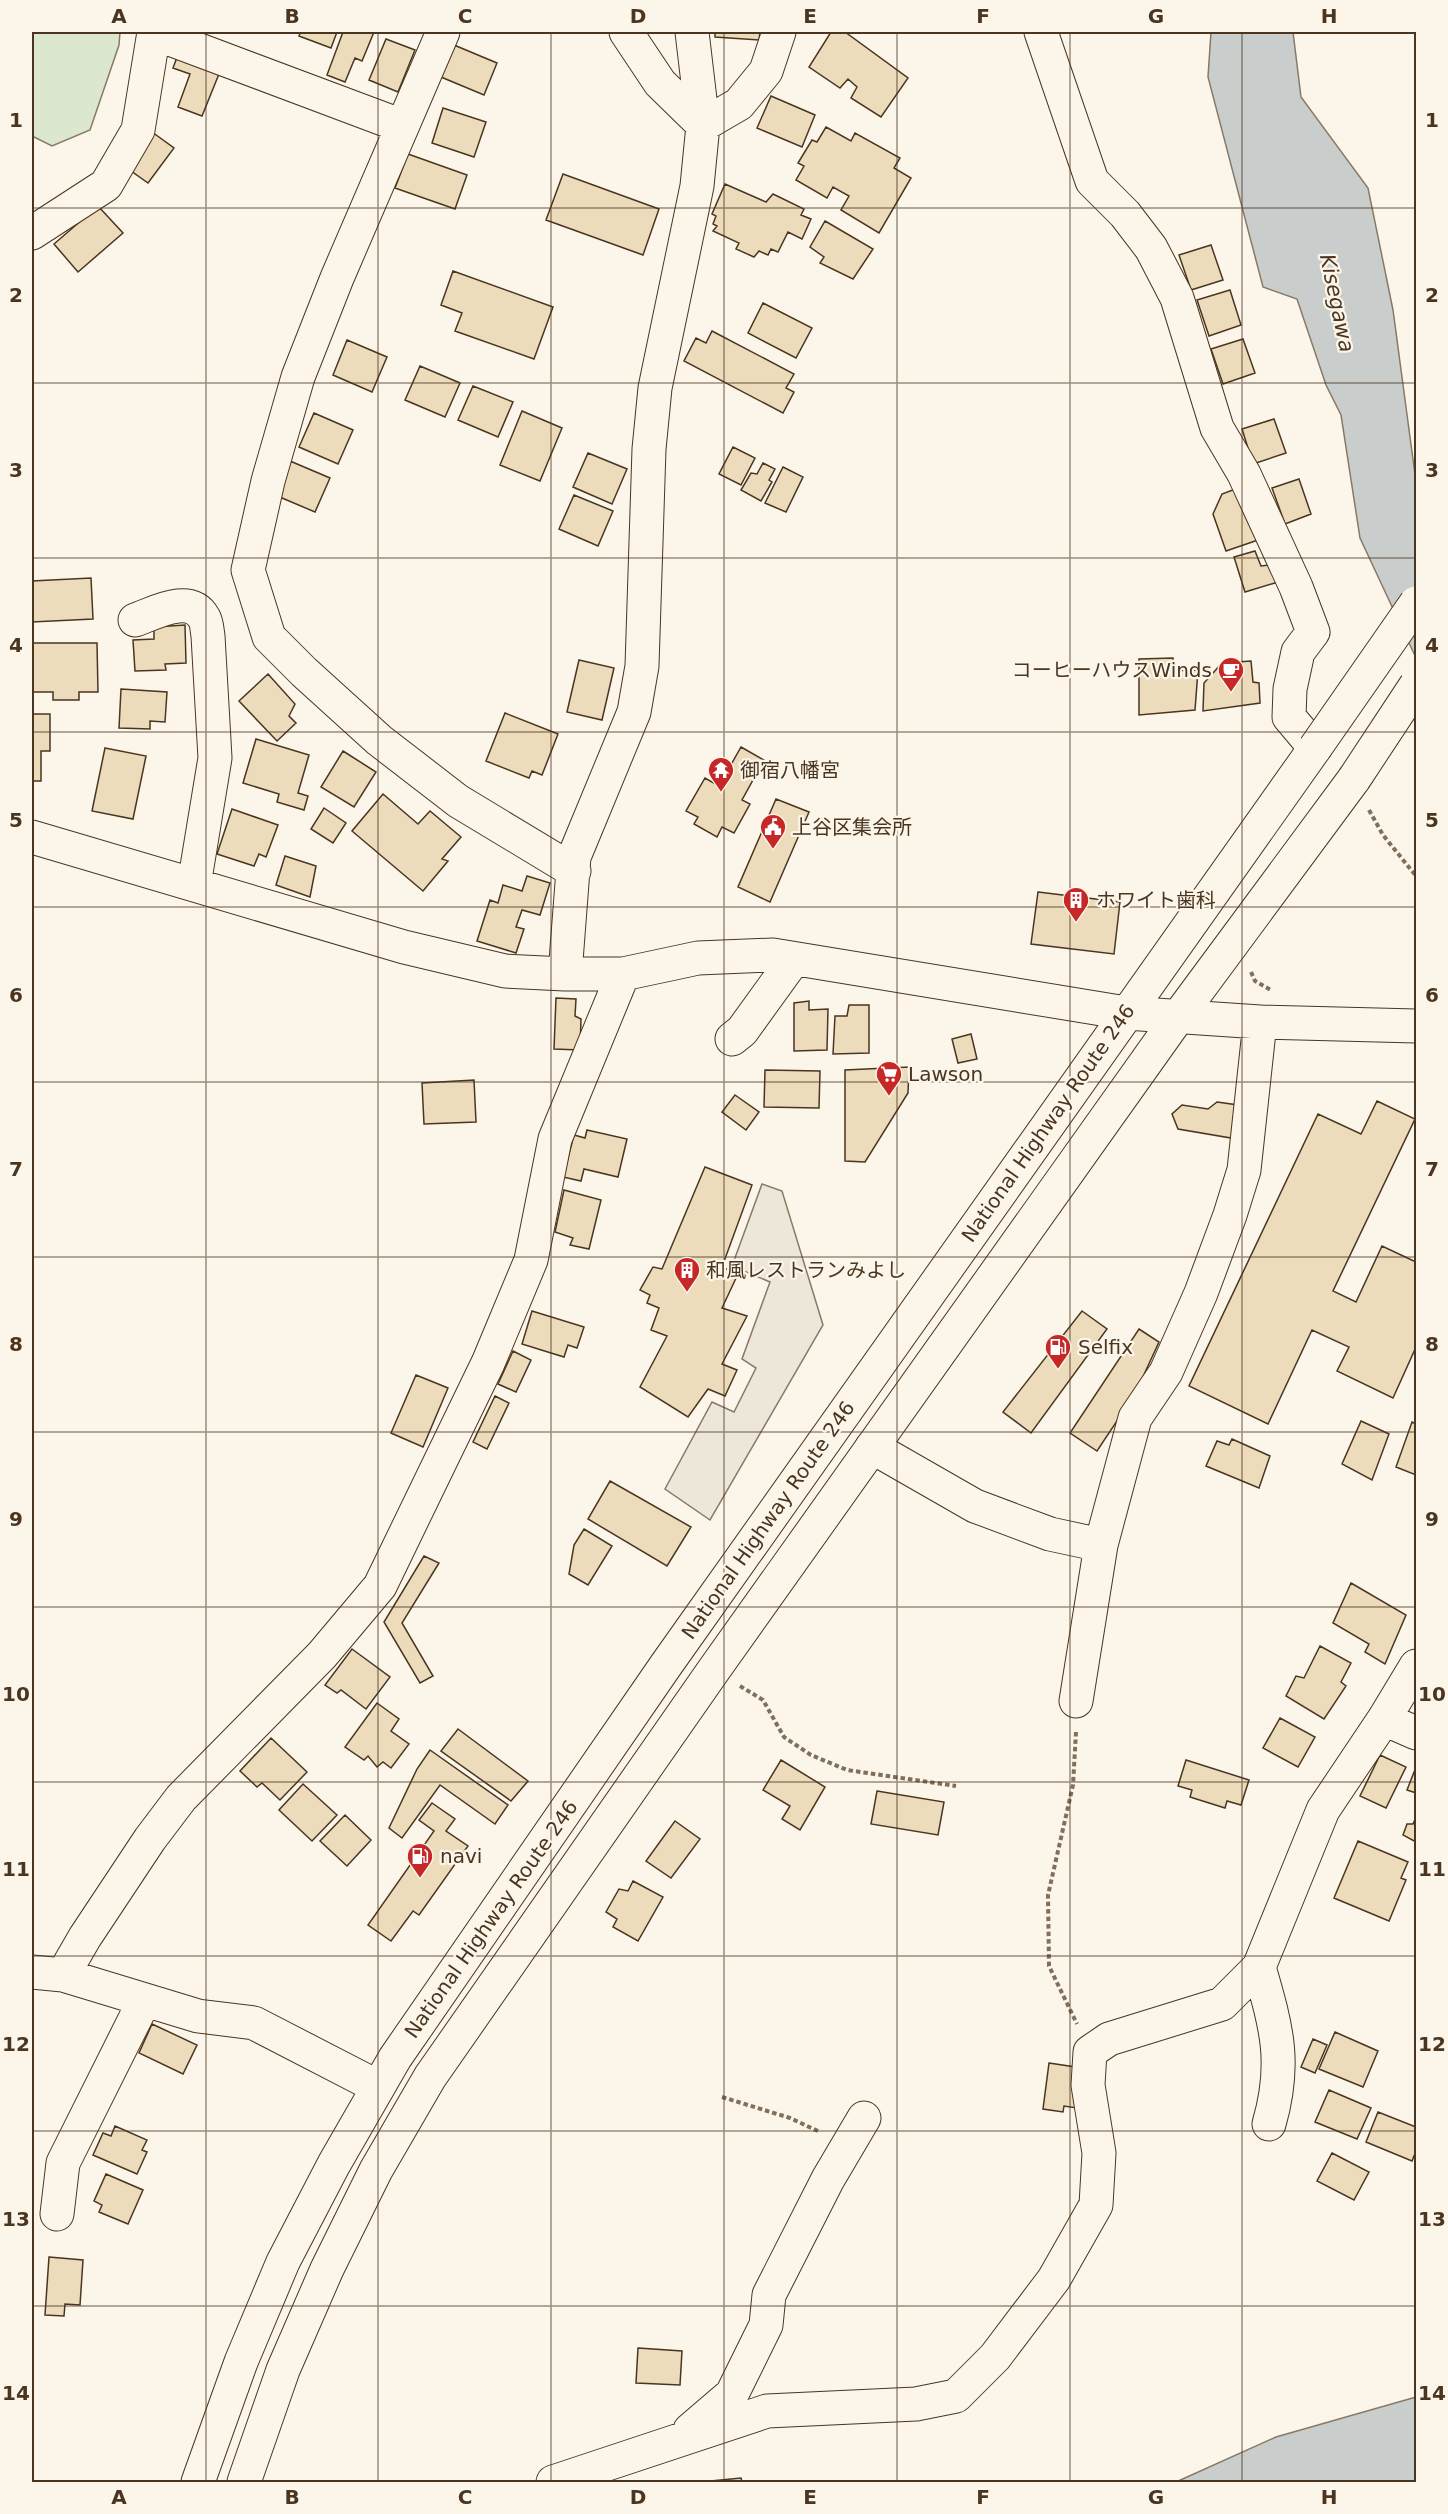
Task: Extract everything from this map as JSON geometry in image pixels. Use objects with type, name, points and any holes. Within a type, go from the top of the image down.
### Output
[{"type":"main road","points":[[32,233],[106,185],[138,130],[154,32],[402,126]]},
{"type":"main road","points":[[443,32],[298,377],[268,482],[248,570],[269,637],[304,672],[378,740],[458,801],[574,871]]},
{"type":"main road","points":[[626,32],[660,83],[703,124]]},
{"type":"main road","points":[[566,974],[574,857],[634,712],[642,666],[648,449],[655,388],[697,186],[703,124],[692,32]]},
{"type":"main road","points":[[703,124],[739,104],[746,96],[766,70],[779,32]]},
{"type":"main road","points":[[1041,32],[1092,180],[1125,214],[1151,248],[1177,298],[1217,428],[1244,474],[1296,586],[1313,632],[1298,652],[1290,689],[1289,717],[1315,748]]},
{"type":"main road","name":"National Highway Route 246","points":[[198,2482],[241,2362],[283,2262],[334,2164],[395,2058],[666,1665],[1416,603]]},
{"type":"main road","points":[[135,620],[183,604],[195,608],[204,618],[208,636],[215,758],[194,885]]},
{"type":"main road","name":"National Highway Route 246","points":[[244,2482],[283,2370],[327,2269],[376,2170],[430,2077],[713,1671],[1178,1017],[1359,790],[1416,685]]},
{"type":"main road","points":[[32,837],[404,947],[505,971],[623,974],[699,958],[773,955],[1126,1013],[1260,1022],[1416,1026]]},
{"type":"main road","points":[[732,1039],[742,1031],[794,959]]},
{"type":"main road","points":[[63,1976],[104,1908],[150,1839],[181,1798],[322,1655],[380,1586],[488,1363],[531,1260],[555,1139],[623,974]]},
{"type":"main road","points":[[1076,1701],[1101,1545],[1135,1418],[1166,1372],[1201,1293],[1244,1170],[1260,1022]]},
{"type":"main road","points":[[872,1447],[975,1506],[1050,1534],[1101,1545]]},
{"type":"main road","points":[[553,2482],[767,2411],[916,2404],[956,2396],[996,2357],[1054,2279],[1096,2205],[1100,2153],[1088,2085],[1090,2052],[1109,2039],[1222,2004],[1259,1967],[1323,1810],[1384,1719],[1416,1666]]},
{"type":"main road","points":[[1384,1719],[1416,1733]]},
{"type":"main road","points":[[1259,1967],[1276,2026],[1280,2060],[1269,2124]]},
{"type":"main road","points":[[32,1972],[63,1976],[198,2016],[254,2023],[378,2087]]},
{"type":"main road","points":[[57,2214],[63,2163],[144,2001]]},
{"type":"main road","points":[[680,2439],[732,2394],[766,2325],[769,2295],[856,2131]]},
{"type":"path","points":[[1359,790],[1383,836],[1416,876]]},
{"type":"path","points":[[713,1671],[763,1700],[783,1737],[810,1755],[847,1770],[956,1786]]},
{"type":"path","points":[[1076,1701],[1073,1785],[1048,1895],[1049,1966],[1090,2052]]},
{"type":"path","points":[[722,2097],[790,2118],[856,2131]]},
{"type":"green space","points":[[32,32],[120,32],[119,45],[90,130],[52,146],[32,136]]},
{"type":"shaded area","points":[[762,1184],[782,1191],[823,1325],[710,1520],[665,1489],[712,1402],[734,1412],[756,1368],[742,1359],[770,1282],[732,1266]]},
{"type":"water","name":"Kisegawa","points":[[1211,32],[1293,32],[1301,97],[1368,188],[1393,310],[1416,482],[1416,658],[1360,538],[1341,415],[1326,385],[1297,299],[1263,287],[1208,77]]},
{"type":"water","points":[[1416,2397],[1416,2482],[1176,2482],[1276,2437]]},
{"type":"building","points":[[301,32],[337,32],[331,48],[299,36]]},
{"type":"building","points":[[343,32],[374,32],[362,61],[355,58],[345,82],[327,75]]},
{"type":"building","points":[[715,32],[760,32],[759,40],[715,37]]},
{"type":"building","points":[[831,32],[845,32],[908,78],[881,117],[851,98],[857,87],[848,79],[840,88],[809,67]]},
{"type":"building","points":[[386,39],[415,50],[398,92],[369,80]]},
{"type":"building","points":[[454,45],[497,63],[484,95],[441,77]]},
{"type":"building","points":[[179,52],[223,64],[202,116],[178,107],[190,74],[173,68]]},
{"type":"building","points":[[771,96],[815,115],[802,147],[757,128]]},
{"type":"building","points":[[443,108],[486,122],[474,157],[432,143]]},
{"type":"building","points":[[826,127],[851,141],[855,133],[900,158],[894,168],[911,178],[879,233],[841,210],[849,196],[833,187],[827,198],[796,180],[804,166],[798,163],[812,140],[817,142]]},
{"type":"building","points":[[152,132],[174,148],[148,183],[127,168]]},
{"type":"building","points":[[408,154],[467,175],[455,209],[395,188]]},
{"type":"building","points":[[563,174],[659,209],[643,255],[546,220]]},
{"type":"building","points":[[725,184],[766,202],[773,194],[804,209],[801,215],[811,219],[802,239],[788,232],[778,252],[771,249],[768,255],[759,251],[754,257],[736,249],[739,243],[713,231],[717,226],[713,224],[716,216],[712,214]]},
{"type":"building","points":[[98,206],[123,233],[78,272],[54,244]]},
{"type":"building","points":[[825,221],[873,249],[853,279],[820,263],[824,257],[810,247]]},
{"type":"building","points":[[1211,245],[1223,280],[1191,290],[1179,255]]},
{"type":"building","points":[[453,271],[553,307],[534,359],[455,331],[462,313],[441,305]]},
{"type":"building","points":[[1230,290],[1241,325],[1209,336],[1197,300]]},
{"type":"building","points":[[763,303],[812,328],[796,358],[748,333]]},
{"type":"building","points":[[712,331],[794,374],[786,388],[794,392],[783,413],[684,361],[696,338],[706,343]]},
{"type":"building","points":[[1243,339],[1255,373],[1223,384],[1211,349]]},
{"type":"building","points":[[347,340],[387,357],[372,392],[333,375]]},
{"type":"building","points":[[420,366],[460,383],[445,417],[405,400]]},
{"type":"building","points":[[473,386],[513,402],[498,437],[458,420]]},
{"type":"building","points":[[522,411],[562,428],[540,481],[500,465]]},
{"type":"building","points":[[314,413],[353,430],[338,464],[299,447]]},
{"type":"building","points":[[1274,419],[1286,453],[1253,464],[1242,429]]},
{"type":"building","points":[[733,447],[755,458],[741,485],[719,474]]},
{"type":"building","points":[[588,453],[627,469],[612,504],[573,487]]},
{"type":"building","points":[[290,461],[330,478],[315,512],[275,495]]},
{"type":"building","points":[[763,463],[775,469],[769,480],[772,482],[761,501],[741,490],[751,473],[757,474]]},
{"type":"building","points":[[783,467],[803,477],[786,512],[765,503]]},
{"type":"building","points":[[1299,479],[1311,514],[1285,524],[1272,488]]},
{"type":"building","points":[[1238,488],[1258,540],[1226,551],[1213,514],[1222,494]]},
{"type":"building","points":[[574,495],[613,511],[598,546],[559,529]]},
{"type":"building","points":[[1255,551],[1261,566],[1269,565],[1278,582],[1245,592],[1234,557]]},
{"type":"building","points":[[91,578],[93,619],[32,622],[32,581]]},
{"type":"building","points":[[185,625],[186,663],[165,664],[166,670],[135,671],[133,640],[154,639],[154,627]]},
{"type":"building","points":[[32,643],[97,643],[98,692],[79,692],[79,700],[53,700],[53,692],[32,692]]},
{"type":"building","points":[[1173,658],[1173,671],[1198,670],[1195,710],[1139,715],[1139,659]]},
{"type":"building","points":[[579,660],[614,668],[602,720],[567,712]]},
{"type":"building","name":"コーヒーハウスWinds","points":[[1251,661],[1253,682],[1259,683],[1260,703],[1203,711],[1204,683],[1222,663]]},
{"type":"building","points":[[268,674],[295,704],[289,716],[296,723],[277,741],[239,701]]},
{"type":"building","points":[[121,689],[167,692],[165,722],[150,721],[150,729],[119,728]]},
{"type":"building","points":[[505,713],[558,734],[542,775],[532,771],[529,778],[486,761]]},
{"type":"building","points":[[32,714],[50,714],[50,751],[41,751],[41,781],[32,781]]},
{"type":"building","points":[[256,739],[309,755],[298,793],[308,796],[304,810],[277,802],[279,794],[243,783]]},
{"type":"building","name":"御宿八幡宮","points":[[741,747],[764,760],[742,800],[750,804],[734,833],[722,827],[717,837],[694,824],[698,817],[686,811],[705,778],[719,786]]},
{"type":"building","points":[[105,748],[146,756],[133,819],[92,811]]},
{"type":"building","points":[[343,751],[376,772],[354,807],[321,787]]},
{"type":"building","points":[[383,794],[418,824],[430,811],[461,837],[442,859],[448,861],[423,891],[352,831]]},
{"type":"building","name":"上谷区集会所","points":[[776,799],[809,812],[770,902],[738,887]]},
{"type":"building","points":[[324,808],[346,823],[333,843],[311,829]]},
{"type":"building","points":[[232,809],[278,825],[266,857],[259,854],[254,866],[217,854]]},
{"type":"building","points":[[285,856],[316,866],[310,897],[276,885]]},
{"type":"building","points":[[527,876],[550,883],[540,915],[522,910],[516,927],[524,929],[516,953],[477,941],[490,900],[498,903],[503,885],[522,891]]},
{"type":"building","name":"ホワイト歯科","points":[[1038,892],[1120,902],[1114,954],[1031,944]]},
{"type":"building","points":[[556,998],[576,999],[575,1016],[581,1019],[580,1050],[554,1049]]},
{"type":"building","points":[[809,1001],[809,1010],[828,1009],[827,1050],[794,1051],[794,1003]]},
{"type":"building","points":[[849,1005],[869,1005],[869,1053],[833,1054],[835,1016],[847,1016]]},
{"type":"building","points":[[971,1034],[977,1059],[958,1063],[952,1039]]},
{"type":"building","points":[[909,1067],[908,1093],[865,1162],[845,1161],[845,1070]]},
{"type":"building","points":[[765,1070],[820,1071],[819,1108],[764,1107]]},
{"type":"building","points":[[474,1080],[476,1122],[424,1124],[422,1083]]},
{"type":"building","points":[[735,1095],[759,1112],[746,1130],[722,1112]]},
{"type":"building","points":[[1377,1101],[1415,1119],[1333,1291],[1356,1302],[1382,1246],[1416,1262],[1416,1347],[1393,1398],[1337,1371],[1349,1347],[1312,1330],[1268,1424],[1189,1386],[1318,1114],[1361,1134]]},
{"type":"building","points":[[1217,1102],[1238,1105],[1237,1139],[1178,1129],[1172,1114],[1182,1105],[1208,1109]]},
{"type":"building","points":[[587,1130],[627,1139],[618,1177],[584,1169],[581,1181],[563,1177],[574,1135],[585,1138]]},
{"type":"building","name":"和風レストランみよし","points":[[705,1167],[752,1185],[722,1267],[738,1274],[722,1308],[747,1316],[722,1364],[737,1370],[725,1396],[708,1389],[688,1417],[640,1387],[667,1336],[651,1330],[659,1308],[647,1303],[650,1295],[640,1290],[653,1267],[662,1269]]},
{"type":"building","points":[[564,1190],[601,1200],[589,1249],[570,1245],[573,1238],[555,1232]]},
{"type":"building","points":[[532,1311],[584,1327],[577,1348],[568,1345],[564,1357],[522,1344]]},
{"type":"building","points":[[1082,1311],[1107,1329],[1031,1433],[1003,1412]]},
{"type":"building","points":[[1139,1329],[1159,1342],[1135,1394],[1097,1451],[1070,1433]]},
{"type":"building","points":[[513,1351],[531,1360],[516,1392],[498,1384]]},
{"type":"building","points":[[416,1375],[448,1388],[423,1447],[391,1433]]},
{"type":"building","points":[[495,1396],[509,1403],[487,1449],[473,1442]]},
{"type":"building","points":[[1361,1421],[1389,1434],[1372,1480],[1342,1464]]},
{"type":"building","points":[[1412,1422],[1416,1424],[1416,1475],[1396,1467]]},
{"type":"building","points":[[1232,1439],[1270,1456],[1259,1488],[1206,1466],[1217,1441],[1229,1445]]},
{"type":"building","points":[[610,1481],[691,1527],[667,1566],[588,1519]]},
{"type":"building","points":[[584,1529],[612,1546],[588,1585],[569,1574],[574,1545]]},
{"type":"building","points":[[424,1556],[439,1563],[402,1623],[433,1676],[420,1683],[384,1622]]},
{"type":"building","points":[[1351,1583],[1406,1615],[1385,1664],[1365,1652],[1369,1644],[1333,1623]]},
{"type":"building","points":[[1320,1646],[1351,1663],[1341,1682],[1346,1686],[1324,1719],[1286,1696],[1296,1676],[1304,1678]]},
{"type":"building","points":[[352,1649],[390,1677],[366,1709],[341,1690],[337,1693],[325,1685]]},
{"type":"building","points":[[377,1703],[399,1719],[391,1731],[409,1744],[391,1768],[383,1762],[377,1767],[368,1756],[364,1760],[345,1747]]},
{"type":"building","points":[[1280,1718],[1315,1737],[1298,1767],[1263,1748]]},
{"type":"building","points":[[458,1729],[528,1781],[511,1801],[441,1751]]},
{"type":"building","points":[[271,1738],[307,1772],[280,1800],[262,1783],[257,1787],[240,1771]]},
{"type":"building","points":[[430,1750],[508,1805],[495,1824],[440,1785],[402,1838],[389,1828],[417,1769]]},
{"type":"building","points":[[1380,1755],[1406,1767],[1386,1808],[1360,1796]]},
{"type":"building","points":[[781,1760],[825,1787],[800,1830],[782,1819],[790,1806],[763,1790]]},
{"type":"building","points":[[1186,1760],[1249,1780],[1241,1805],[1227,1801],[1225,1808],[1190,1797],[1192,1790],[1178,1786]]},
{"type":"building","points":[[1416,1767],[1416,1793],[1407,1790]]},
{"type":"building","points":[[303,1784],[337,1815],[312,1841],[279,1810]]},
{"type":"building","points":[[877,1791],[944,1802],[938,1835],[871,1824]]},
{"type":"building","points":[[432,1803],[455,1819],[446,1831],[468,1846],[419,1915],[413,1911],[391,1941],[368,1925],[434,1831],[419,1820]]},
{"type":"building","points":[[345,1815],[371,1840],[347,1866],[320,1841]]},
{"type":"building","points":[[1416,1817],[1416,1842],[1403,1835],[1407,1824],[1413,1824]]},
{"type":"building","points":[[675,1821],[700,1839],[671,1878],[646,1861]]},
{"type":"building","points":[[1358,1841],[1408,1862],[1401,1878],[1406,1880],[1389,1921],[1334,1898]]},
{"type":"building","points":[[633,1881],[663,1897],[638,1941],[613,1927],[617,1919],[606,1912],[619,1889],[628,1891]]},
{"type":"building","points":[[152,2024],[197,2045],[183,2074],[139,2053]]},
{"type":"building","points":[[1335,2032],[1378,2051],[1363,2087],[1319,2069]]},
{"type":"building","points":[[1313,2039],[1327,2045],[1315,2073],[1301,2067]]},
{"type":"building","points":[[1049,2063],[1082,2068],[1077,2108],[1064,2106],[1063,2112],[1043,2109]]},
{"type":"building","points":[[1329,2090],[1371,2108],[1357,2139],[1315,2122]]},
{"type":"building","points":[[1378,2112],[1416,2127],[1416,2151],[1412,2161],[1366,2142]]},
{"type":"building","points":[[115,2126],[147,2140],[142,2150],[147,2152],[137,2174],[93,2155],[103,2133],[111,2136]]},
{"type":"building","points":[[1332,2153],[1369,2172],[1354,2200],[1317,2181]]},
{"type":"building","points":[[106,2174],[143,2190],[128,2224],[99,2212],[102,2205],[94,2201]]},
{"type":"building","points":[[49,2257],[83,2260],[80,2305],[65,2304],[64,2316],[45,2315]]},
{"type":"building","points":[[638,2348],[682,2351],[680,2385],[636,2383]]},
{"type":"building","points":[[741,2478],[742,2482],[711,2482],[711,2481]]},
{"type":"place","name":"コーヒーハウスWinds","points":[[1231,693]]},
{"type":"place","name":"御宿八幡宮","points":[[721,793]]},
{"type":"place","name":"上谷区集会所","points":[[773,850]]},
{"type":"place","name":"ホワイト歯科","points":[[1076,923]]},
{"type":"place","name":"Lawson","points":[[889,1097]]},
{"type":"place","name":"和風レストランみよし","points":[[687,1293]]},
{"type":"place","name":"Selfix","points":[[1058,1370]]},
{"type":"place","name":"navi","points":[[420,1879]]}]
